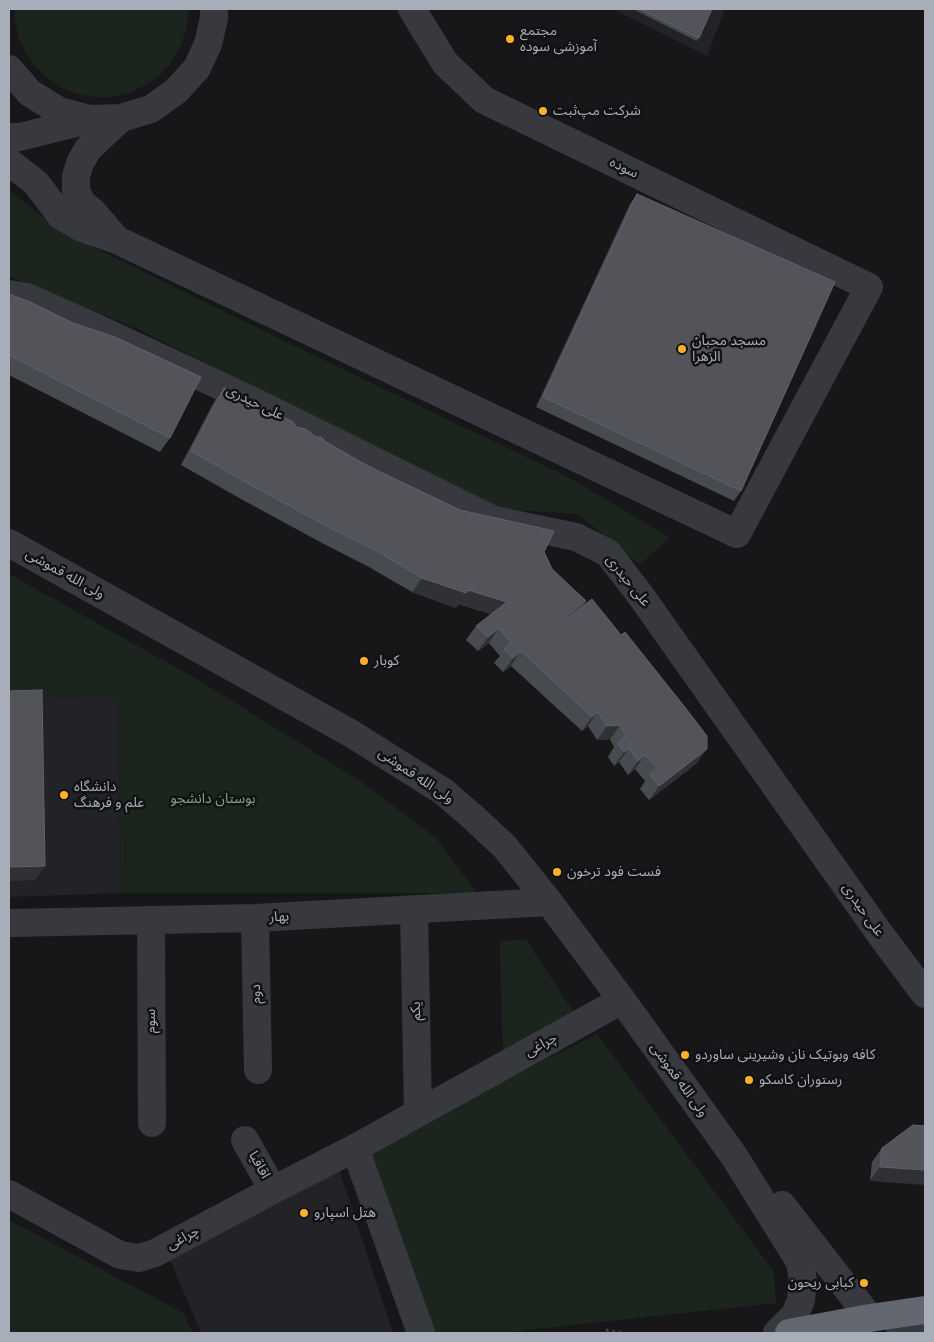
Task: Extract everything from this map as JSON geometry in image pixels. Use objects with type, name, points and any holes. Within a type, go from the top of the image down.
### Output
[{"type":"highway","points":[[789,1333],[925,1310]]},
{"type":"street","name":"سوده","points":[[117,240],[737,534],[869,287],[484,100],[446,63],[412,9]]},
{"type":"street","points":[[9,137],[20,137],[90,119],[121,118],[151,109],[176,91],[197,68],[208,44],[215,12]]},
{"type":"street","points":[[9,70],[30,93],[59,111],[90,119]]},
{"type":"street","points":[[117,240],[93,212],[82,203],[76,191],[76,176],[80,163],[88,149],[121,118]]},
{"type":"street","points":[[9,162],[36,184],[61,216],[80,227],[117,240]]},
{"type":"street","name":"علی حیدری","points":[[9,294],[27,297],[106,332],[287,418],[494,520],[576,537],[608,553],[642,596],[880,934],[925,994]]},
{"type":"street","name":"ولی الله قموشی","points":[[9,544],[352,734],[444,792],[505,848],[550,902],[734,1156],[800,1262],[803,1281],[801,1300],[795,1315],[777,1333]]},
{"type":"street","name":"بهار","points":[[9,923],[255,918],[550,902]]},
{"type":"street","name":"یکم","points":[[414,910],[418,1113]]},
{"type":"street","name":"دوم","points":[[255,918],[258,1070]]},
{"type":"street","name":"سوم","points":[[151,920],[152,1123]]},
{"type":"street","name":"چراغی","points":[[9,1194],[120,1255],[139,1258],[155,1253],[355,1148],[622,1000]]},
{"type":"street","name":"اقاقیا","points":[[245,1140],[273,1190]]},
{"type":"street","points":[[355,1148],[421,1333]]},
{"type":"street","name":"ولی الله قموشی","points":[[734,1156],[785,1209],[870,1318]]},
{"type":"street","points":[[900,1333],[925,1329]]},
{"type":"path","points":[[605,1332],[626,1333]]},
{"type":"shaded area","points":[[613,9],[725,9],[707,56]]},
{"type":"shaded area","name":"دانشگاه علم و فرهنگ","points":[[9,696],[118,697],[121,893],[9,897]]},
{"type":"shaded area","name":"هتل اسپارو","points":[[339,1169],[393,1333],[201,1333],[169,1257]]},
{"type":"green space","points":[[15,9],[188,9],[188,16],[185,33],[179,49],[170,64],[158,76],[144,86],[128,93],[111,97],[94,97],[77,94],[62,88],[47,78],[35,66],[25,52],[18,36]]},
{"type":"green space","points":[[9,190],[53,227],[290,344],[568,477],[669,537],[640,565],[578,514],[497,509],[385,456],[136,328],[9,276]]},
{"type":"green space","name":"بوستان دانشجو","points":[[9,574],[195,678],[357,779],[436,838],[477,893],[121,893],[118,697],[9,696]]},
{"type":"green space","points":[[526,940],[574,1013],[503,1051],[500,941]]},
{"type":"green space","points":[[597,1034],[774,1272],[776,1303],[499,1333],[431,1333],[367,1148]]},
{"type":"green space","points":[[9,1220],[183,1313],[193,1333],[9,1333]]},
{"type":"building","points":[[640,9],[712,9],[699,38]]},
{"type":"building","name":"مسجد محبان الزهرا","points":[[637,194],[835,282],[741,491],[543,397]]},
{"type":"building","points":[[9,294],[73,323],[115,337],[201,377],[170,438],[9,355]]},
{"type":"building","points":[[224,388],[293,422],[296,427],[305,429],[316,437],[321,437],[326,442],[368,466],[460,510],[554,531],[544,552],[552,569],[586,601],[562,620],[592,599],[621,635],[625,632],[707,736],[707,749],[659,786],[650,774],[657,768],[645,755],[638,761],[629,748],[624,752],[617,743],[626,736],[620,725],[607,726],[598,712],[592,717],[521,651],[513,658],[504,649],[511,643],[499,628],[488,637],[476,626],[507,602],[468,590],[466,593],[422,578],[379,552],[332,529],[191,451]]},
{"type":"building","points":[[42,690],[45,866],[9,867],[9,691]]},
{"type":"building","points":[[913,1125],[925,1126],[925,1170],[880,1167],[882,1148]]},
{"type":"place","name":"مجتمع آموزشی سوده","points":[[510,39]]},
{"type":"place","name":"شرکت مپ‌ثبت","points":[[543,111]]},
{"type":"place","name":"مسجد محبان الزهرا","points":[[682,349]]},
{"type":"place","name":"کوبار","points":[[364,661]]},
{"type":"place","name":"دانشگاه علم و فرهنگ","points":[[64,795]]},
{"type":"place","name":"فست فود ترخون","points":[[557,872]]},
{"type":"place","name":"کافه وبوتیک نان وشیرینی ساوردو","points":[[685,1055]]},
{"type":"place","name":"رستوران کاسکو","points":[[749,1080]]},
{"type":"place","name":"هتل اسپارو","points":[[304,1213]]},
{"type":"place","name":"کبابی ریحون","points":[[864,1283]]}]
